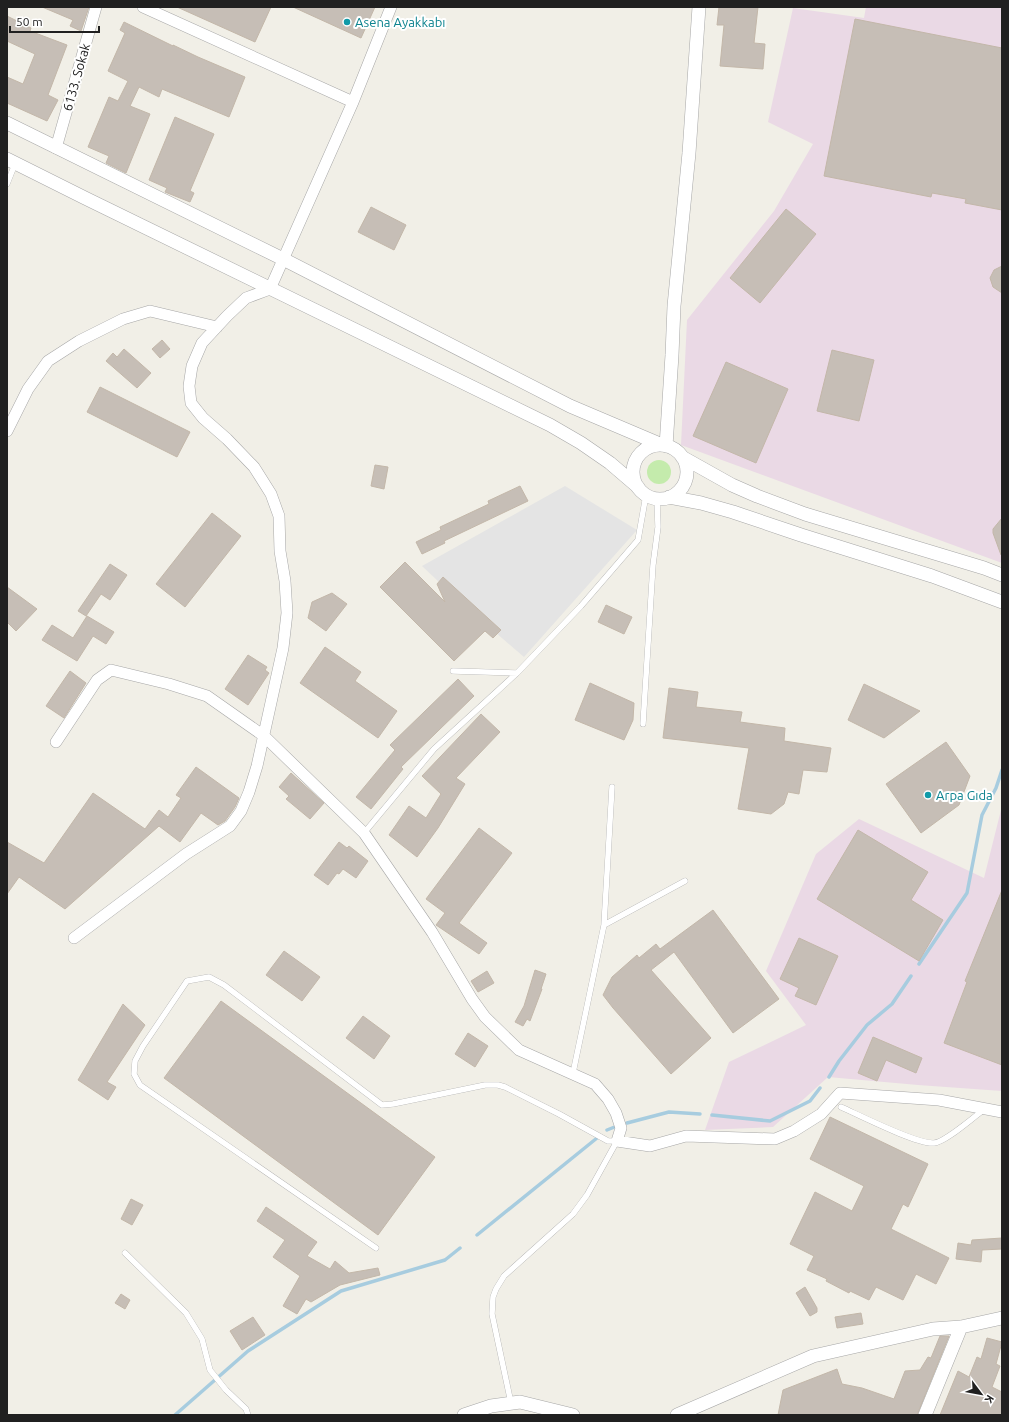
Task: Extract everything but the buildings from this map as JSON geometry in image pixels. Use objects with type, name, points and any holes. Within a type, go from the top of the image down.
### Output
[{"type":"street","name":"6133. Sokak","points":[[56,148],[96,7]]},
{"type":"street","points":[[143,7],[353,102]]},
{"type":"street","points":[[74,938],[186,854],[230,826],[241,811],[249,792],[264,736],[283,648],[287,614],[285,581],[280,550],[279,516],[271,494],[254,467],[227,439],[203,418],[191,404],[189,386],[192,366],[202,343],[227,316],[246,298],[270,289],[353,102],[391,7]]},
{"type":"street","points":[[664,446],[672,355],[674,306],[689,154],[698,7]]},
{"type":"street","points":[[7,123],[284,260],[570,406],[672,448],[682,457],[732,485],[805,514],[1002,574]]},
{"type":"street","points":[[11,161],[550,426],[581,443],[652,495],[701,503],[734,512],[801,535],[932,576],[1002,602]]},
{"type":"street","points":[[7,431],[28,389],[48,361],[79,341],[117,322],[150,311],[217,327]]},
{"type":"street","points":[[664,446],[653,446],[645,450],[639,455],[633,471],[634,480],[652,495],[676,493],[682,487],[685,480],[686,468],[682,457]]},
{"type":"street","points":[[56,742],[97,680],[111,670],[169,684],[207,696],[264,736],[364,833],[432,932],[472,999],[485,1017],[519,1050],[574,1073],[595,1084],[608,1099],[616,1113],[621,1128],[617,1141],[650,1146],[686,1136],[775,1139],[794,1131],[821,1114],[840,1093],[939,1100],[1002,1112]]},
{"type":"street","points":[[677,1415],[814,1356],[933,1329],[961,1327],[1002,1318]]},
{"type":"street","points":[[925,1415],[961,1327]]},
{"type":"street","points":[[464,1415],[491,1406],[520,1402],[573,1415]]},
{"type":"lane","points":[[7,184],[11,161]]},
{"type":"lane","points":[[364,833],[434,749],[517,673],[581,606],[638,540],[652,495]]},
{"type":"lane","points":[[643,724],[653,565],[658,526],[652,495]]},
{"type":"lane","points":[[453,671],[517,673]]},
{"type":"lane","points":[[574,1073],[604,926],[612,787]]},
{"type":"lane","points":[[604,926],[685,881]]},
{"type":"lane","points":[[376,1248],[147,1090],[136,1080],[134,1074],[136,1060],[143,1046],[187,981],[208,977],[224,985],[382,1105],[485,1085],[498,1085],[559,1114],[608,1141],[617,1141],[587,1195],[573,1214],[504,1276],[496,1289],[492,1314],[511,1403]]},
{"type":"lane","points":[[842,1107],[917,1140],[928,1143],[943,1140],[985,1108]]},
{"type":"lane","points":[[126,1253],[186,1313],[202,1339],[210,1370],[226,1390],[246,1409],[248,1415]]},
{"type":"shaded area","points":[[866,7],[1002,7],[1002,563],[681,445],[687,320],[774,211],[813,144],[768,122],[793,8],[864,18]]},
{"type":"shaded area","points":[[565,486],[637,530],[524,657],[459,601],[422,566]]},
{"type":"shaded area","points":[[1002,806],[1002,1091],[828,1077],[773,1127],[705,1130],[729,1062],[806,1025],[766,971],[816,854],[859,819],[984,878]]},
{"type":"green space","points":[[659,460],[668,463],[671,472],[668,481],[659,484],[650,481],[647,472],[650,463]]},
{"type":"waterway","points":[[919,964],[967,893],[982,815],[996,788],[1002,770]]},
{"type":"waterway","points":[[829,1077],[839,1061],[867,1025],[892,1004],[911,976]]},
{"type":"waterway","points":[[712,1115],[770,1121],[810,1101],[820,1088]]},
{"type":"waterway","points":[[627,1123],[669,1112],[700,1114]]},
{"type":"waterway","points":[[607,1130],[617,1126]]},
{"type":"waterway","points":[[477,1235],[597,1138]]},
{"type":"waterway","points":[[175,1415],[248,1351],[341,1291],[445,1260],[460,1248]]},
{"type":"place","name":"Asena Ayakkabı","points":[[347,22]]},
{"type":"place","name":"Arpa Gıda","points":[[928,795]]}]
